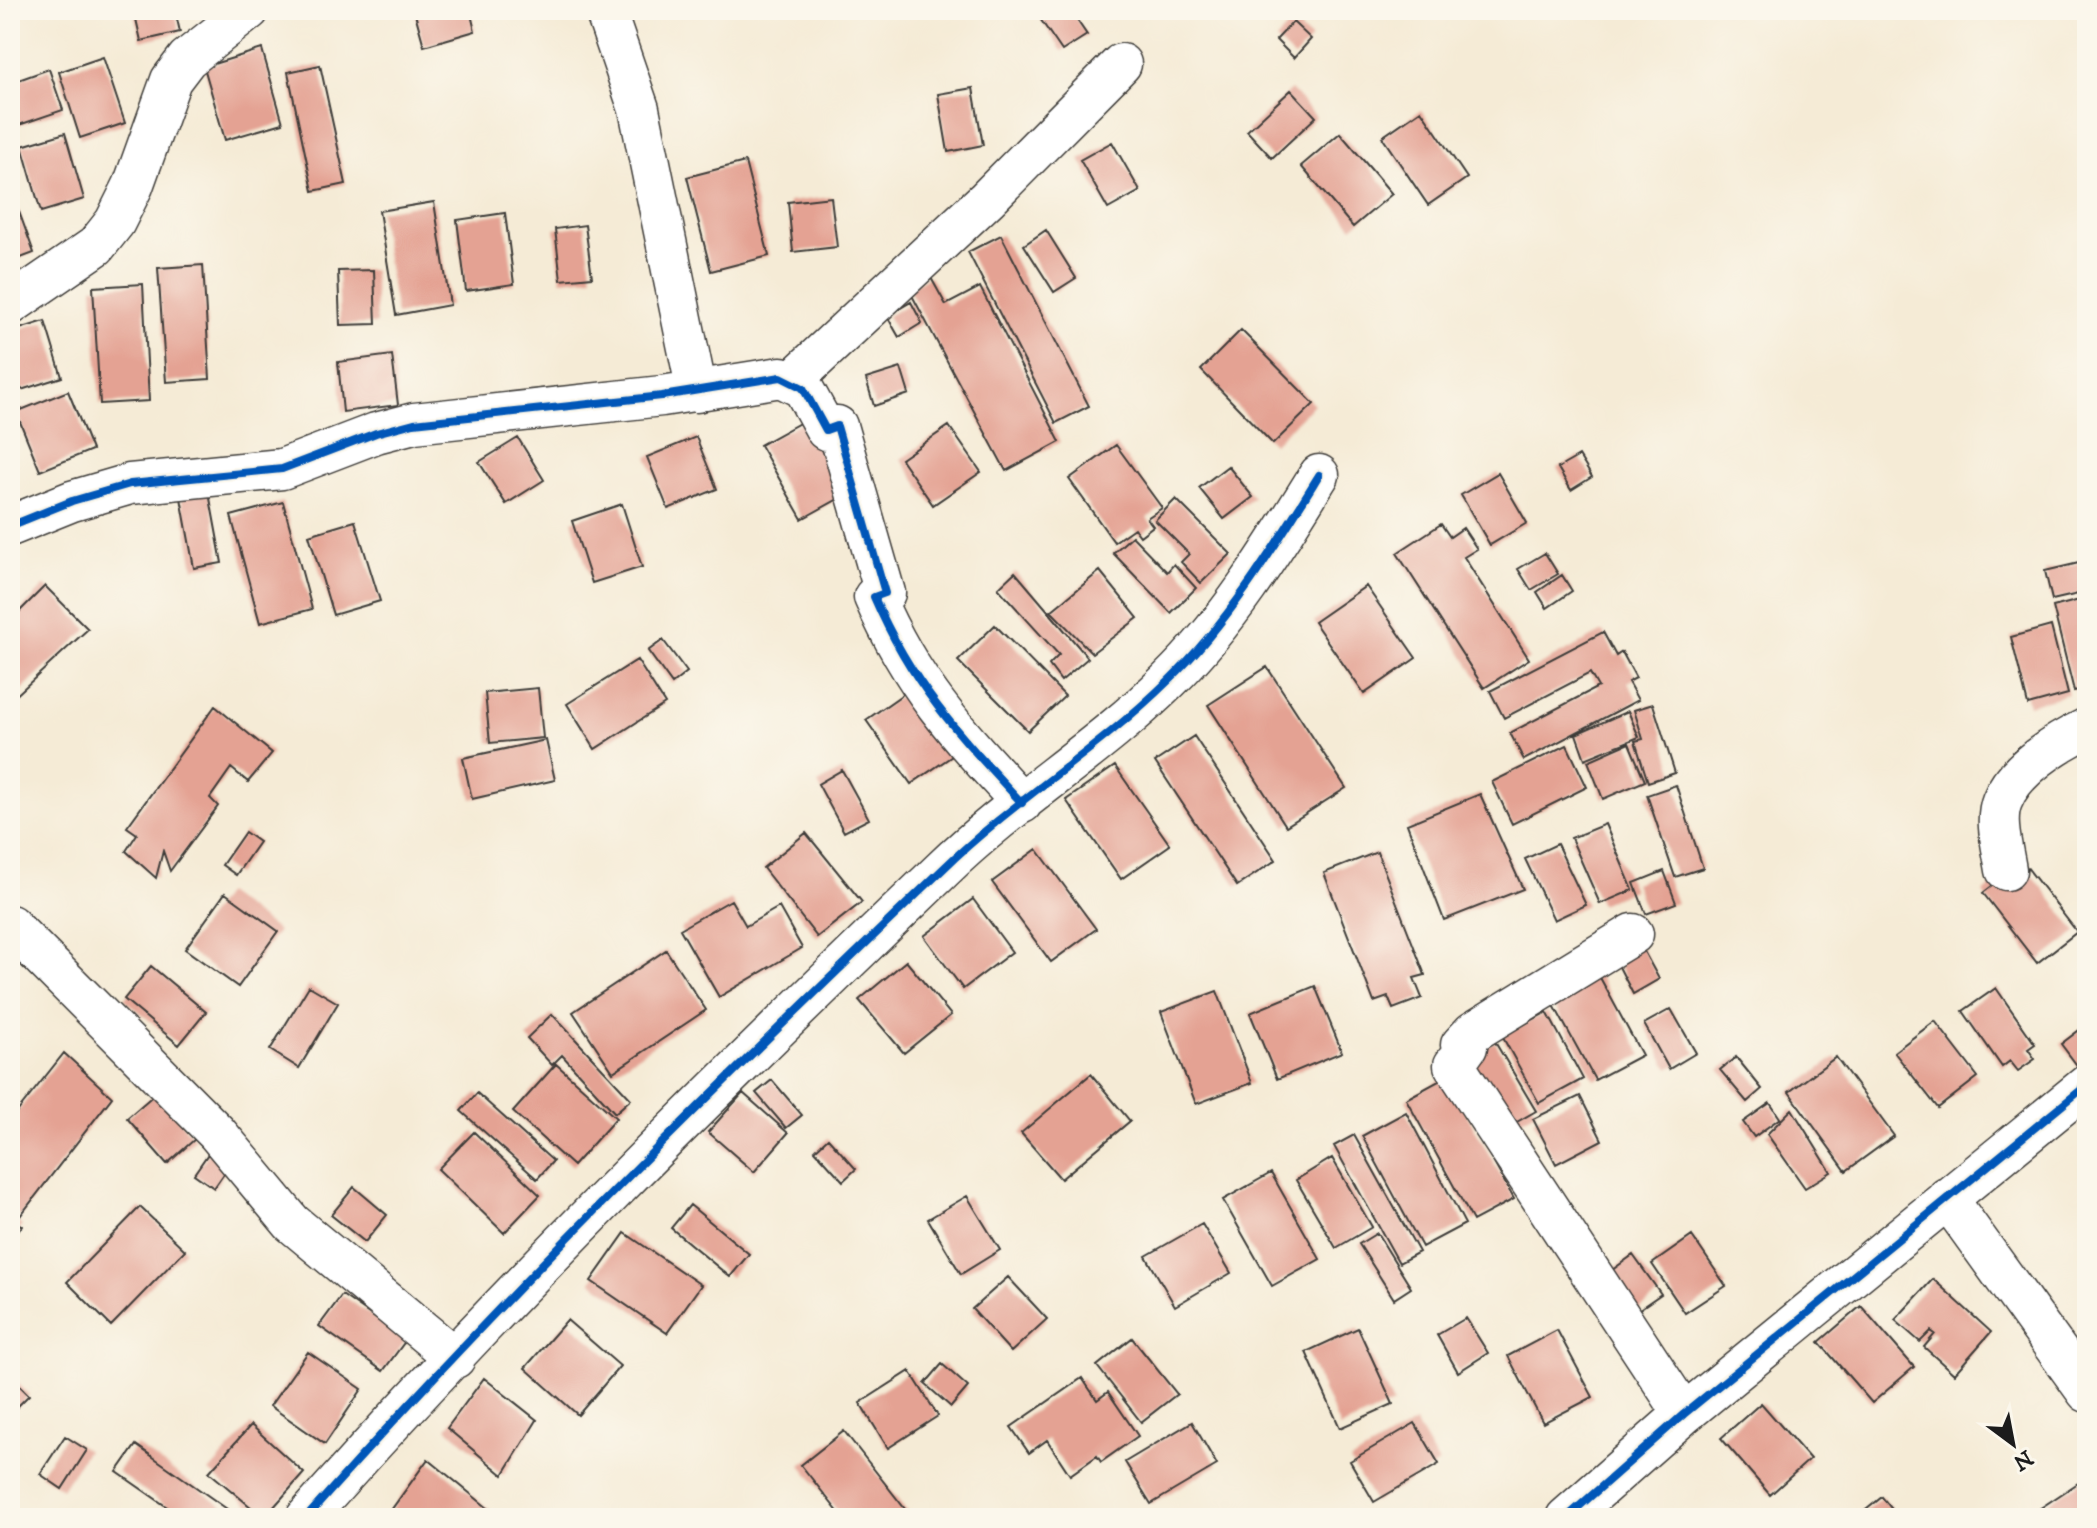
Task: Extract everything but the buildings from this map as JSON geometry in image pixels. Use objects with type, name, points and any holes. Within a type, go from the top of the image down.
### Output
[{"type":"street","points":[[10,305],[96,246],[115,222],[133,186],[171,80],[187,59],[249,10]]},
{"type":"street","points":[[605,10],[639,109],[697,392]]},
{"type":"street","points":[[792,381],[987,199],[1121,64]]},
{"type":"street","points":[[10,526],[72,501],[130,484],[282,469],[376,433],[414,423],[697,392],[767,377],[792,381],[811,399],[826,430],[837,426],[885,593],[874,597],[905,663],[944,718],[1022,803]]},
{"type":"street","points":[[306,1518],[455,1358],[749,1053],[958,855],[1170,680],[1267,559],[1319,475]]},
{"type":"street","points":[[2006,870],[2000,833],[2001,802],[2022,772],[2087,728]]},
{"type":"street","points":[[10,925],[217,1133],[292,1223],[455,1358]]},
{"type":"street","points":[[1633,934],[1473,1032],[1461,1045],[1467,1047],[1454,1065],[1684,1414]]},
{"type":"street","points":[[1566,1518],[1684,1414],[2087,1085]]},
{"type":"street","points":[[1947,1198],[2087,1392]]},
{"type":"cycle path","points":[[10,526],[72,501],[130,484],[282,469],[376,433],[414,423],[662,396],[781,377],[803,388],[826,430],[837,426],[885,593],[874,597],[904,657],[957,731],[1022,803]]},
{"type":"cycle path","points":[[306,1518],[538,1268],[779,1027],[970,844],[1113,730],[1168,681],[1231,609],[1319,475]]},
{"type":"cycle path","points":[[1566,1518],[1684,1414],[2087,1085]]}]
